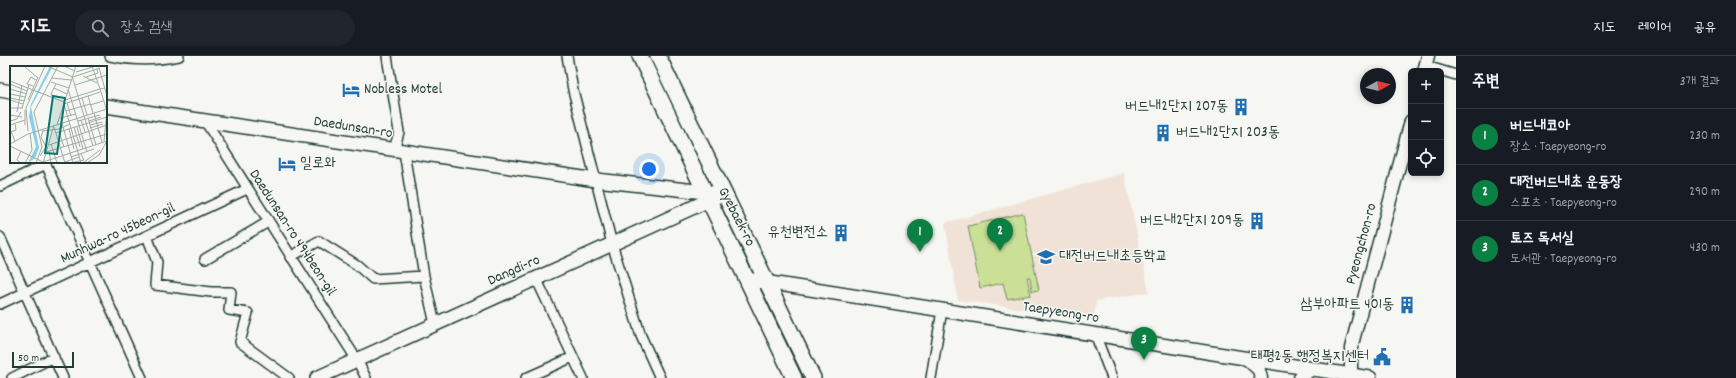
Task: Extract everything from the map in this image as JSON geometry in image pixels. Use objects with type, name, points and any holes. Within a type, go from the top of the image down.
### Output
[{"type":"main road","name":"Gyebaek-ro","points":[[640,56],[794,378]]},
{"type":"main road","name":"Gyebaek-ro","points":[[658,56],[813,378]]},
{"type":"main road","points":[[0,90],[10,92]]},
{"type":"main road","name":"Daedunsan-ro","points":[[107,106],[708,196]]},
{"type":"main road","name":"Dangdi-ro","points":[[317,378],[612,244],[708,196],[724,194]]},
{"type":"main road","name":"Taepyeong-ro","points":[[746,279],[1248,358],[1306,375],[1351,375],[1370,378]]},
{"type":"street","points":[[110,56],[135,60],[155,60],[179,56]]},
{"type":"street","points":[[387,56],[399,132],[399,151],[435,324]]},
{"type":"street","points":[[567,56],[573,90],[612,244],[641,336],[660,378]]},
{"type":"street","points":[[1426,64],[1456,75]]},
{"type":"street","name":"Daedunsan-ro 494beon-gil","points":[[205,121],[290,257],[357,360],[366,378]]},
{"type":"street","name":"Pyeongchon-ro","points":[[1351,375],[1351,348],[1408,132]]},
{"type":"street","points":[[0,186],[45,163],[142,378]]},
{"type":"street","name":"Munhwa-ro 45beon-gil","points":[[0,304],[247,189]]},
{"type":"street","points":[[205,259],[268,222]]},
{"type":"street","points":[[146,236],[157,262],[155,285],[211,292],[231,292],[229,310],[248,313],[240,342],[289,378]]},
{"type":"street","points":[[0,237],[63,378]]},
{"type":"street","points":[[290,257],[319,241],[357,265],[373,279],[424,276]]},
{"type":"street","points":[[536,278],[583,378]]},
{"type":"street","points":[[931,378],[942,310]]},
{"type":"street","points":[[1095,334],[1110,377]]},
{"type":"street","points":[[12,378],[54,357]]},
{"type":"street","points":[[526,378],[573,357]]},
{"type":"street","points":[[1248,358],[1259,370],[1261,378]]},
{"type":"shaded area","name":"대전버드내초등학교","points":[[1124,173],[1149,292],[1096,301],[1094,319],[958,300],[945,223]]},
{"type":"green space","points":[[1023,213],[1039,290],[1032,291],[1030,277],[1027,277],[1031,295],[1007,299],[1003,283],[980,288],[968,226]]},
{"type":"place","name":"Nobless Motel","points":[[351,90]]},
{"type":"place","name":"버드내2단지 207동","points":[[1241,107]]},
{"type":"place","name":"버드내2단지 203동","points":[[1163,133]]},
{"type":"place","name":"일로와","points":[[287,164]]},
{"type":"place","name":"버드내2단지 209동","points":[[1257,221]]},
{"type":"place","name":"유천변전소","points":[[841,233]]},
{"type":"place","name":"대전버드내초 운동장","points":[[1000,251]]},
{"type":"place","name":"버드내코아","points":[[920,252]]},
{"type":"place","name":"대전버드내초등학교","points":[[1046,257]]},
{"type":"place","name":"삼부아파트 401동","points":[[1407,305]]},
{"type":"place","name":"태평2동 행정복지센터","points":[[1382,357]]},
{"type":"place","name":"토즈 독서실","points":[[1144,360]]}]
